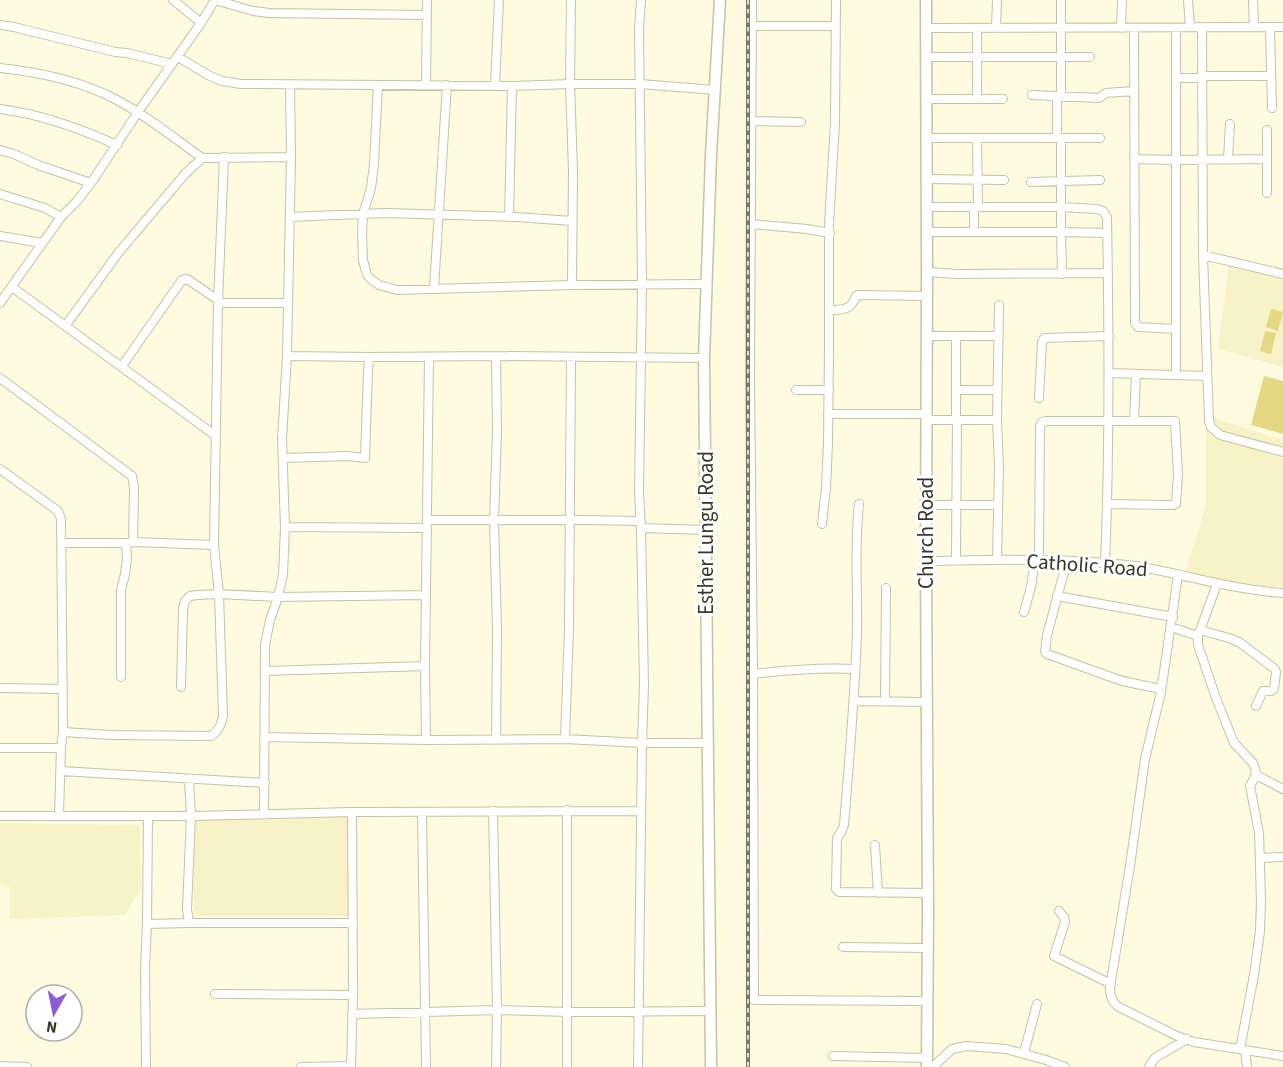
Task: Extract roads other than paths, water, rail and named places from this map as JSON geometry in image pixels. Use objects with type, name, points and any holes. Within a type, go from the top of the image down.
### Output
[{"type":"street","points":[[172,0],[201,23]]},
{"type":"street","points":[[0,303],[3,293],[12,287],[61,217],[91,183],[215,0],[253,11],[269,13],[426,15]]},
{"type":"street","points":[[426,85],[427,0]]},
{"type":"street","points":[[495,85],[499,0]]},
{"type":"street","points":[[571,0],[572,285]]},
{"type":"street","points":[[638,1067],[642,743],[645,685],[639,494],[642,358],[639,30],[641,0]]},
{"type":"street","name":"Esther Lungu Road","points":[[711,1067],[704,358],[720,0]]},
{"type":"street","points":[[752,0],[750,377],[754,1000],[927,1001]]},
{"type":"street","points":[[822,524],[826,488],[829,390],[830,233],[835,123],[836,0]]},
{"type":"street","name":"Church Road","points":[[926,0],[927,1001],[929,1064]]},
{"type":"street","points":[[996,0],[996,27]]},
{"type":"street","points":[[1061,0],[1062,56],[1059,138],[1062,273]]},
{"type":"street","points":[[1121,28],[1122,0]]},
{"type":"street","points":[[1188,0],[1190,27]]},
{"type":"street","points":[[1253,0],[1254,27]]},
{"type":"street","points":[[0,25],[172,64]]},
{"type":"street","points":[[752,26],[835,26]]},
{"type":"street","points":[[1270,27],[1272,108]]},
{"type":"street","points":[[925,28],[1283,27]]},
{"type":"street","points":[[977,28],[977,99]]},
{"type":"street","points":[[1134,28],[1134,323],[1138,327],[1176,329]]},
{"type":"street","points":[[1176,28],[1176,375]]},
{"type":"street","points":[[1202,28],[1203,255],[1210,427],[1220,435],[1283,452]]},
{"type":"street","points":[[178,57],[208,75],[222,81],[241,84],[378,86],[640,84],[715,90]]},
{"type":"street","points":[[926,57],[1090,57]]},
{"type":"street","points":[[0,68],[31,72],[78,84],[114,98],[138,112],[202,158],[291,157]]},
{"type":"street","points":[[1176,78],[1271,76]]},
{"type":"street","points":[[264,815],[265,645],[283,575],[285,527],[282,439],[287,356],[290,85]]},
{"type":"street","points":[[434,288],[447,85]]},
{"type":"street","points":[[378,86],[371,188],[363,214],[362,233],[363,260],[368,275],[379,285],[397,290],[706,284]]},
{"type":"street","points":[[509,217],[512,86]]},
{"type":"street","points":[[1032,95],[1099,98],[1107,93],[1134,92]]},
{"type":"street","points":[[926,99],[1002,99]]},
{"type":"street","points":[[0,109],[49,119],[117,145]]},
{"type":"street","points":[[751,121],[801,122]]},
{"type":"street","points":[[1228,159],[1230,124]]},
{"type":"street","points":[[1267,130],[1267,194]]},
{"type":"street","points":[[926,138],[1100,138]]},
{"type":"street","points":[[975,232],[976,138]]},
{"type":"street","points":[[0,150],[91,183]]},
{"type":"street","points":[[63,732],[211,736],[221,725],[223,716],[219,594],[214,545],[218,302],[224,157]]},
{"type":"street","points":[[66,325],[119,252],[185,174],[202,158]]},
{"type":"street","points":[[1134,159],[1267,159]]},
{"type":"street","points":[[926,179],[1004,180]]},
{"type":"street","points":[[1031,182],[1100,180]]},
{"type":"street","points":[[0,195],[37,205],[61,217]]},
{"type":"street","points":[[926,207],[1097,209],[1103,211],[1107,217],[1109,373],[1105,562]]},
{"type":"street","points":[[290,217],[385,213],[572,221]]},
{"type":"street","points":[[751,224],[830,233]]},
{"type":"street","points":[[927,232],[1107,233]]},
{"type":"street","points":[[0,236],[42,243]]},
{"type":"street","points":[[1203,255],[1283,274]]},
{"type":"street","points":[[927,272],[958,274],[1108,273]]},
{"type":"street","points":[[122,366],[182,280],[187,279],[218,302],[287,303]]},
{"type":"street","points":[[12,287],[216,436]]},
{"type":"street","points":[[829,311],[849,308],[858,295],[927,296]]},
{"type":"street","points":[[997,560],[999,305]]},
{"type":"street","points":[[926,336],[999,336]]},
{"type":"street","points":[[956,336],[956,560]]},
{"type":"street","points":[[1039,398],[1044,338],[1108,336]]},
{"type":"street","points":[[287,356],[704,358]]},
{"type":"street","points":[[496,356],[497,432],[494,520],[497,629],[496,740]]},
{"type":"street","points":[[283,458],[348,456],[365,458],[369,357]]},
{"type":"street","points":[[426,740],[429,357]]},
{"type":"street","points":[[565,739],[569,628],[571,357]]},
{"type":"street","points":[[1109,373],[1207,376]]},
{"type":"street","points":[[1134,421],[1136,374]]},
{"type":"street","points":[[0,378],[132,476],[134,488],[129,543],[121,591],[121,677]]},
{"type":"street","points":[[796,390],[829,390]]},
{"type":"street","points":[[956,390],[997,390]]},
{"type":"street","points":[[828,414],[997,420]]},
{"type":"street","points":[[1024,612],[1037,560],[1040,426],[1042,422],[1175,421],[1178,474],[1176,504],[1108,504]]},
{"type":"street","points":[[0,470],[58,510],[61,519],[63,732],[59,815]]},
{"type":"street","points":[[859,504],[854,701],[844,825],[837,838],[836,889],[839,892],[928,893]]},
{"type":"street","points":[[926,505],[998,505]]},
{"type":"street","points":[[285,527],[494,520],[569,520],[705,530]]},
{"type":"street","points":[[62,543],[214,545]]},
{"type":"street","name":"Catholic Road","points":[[926,561],[1105,562],[1217,584],[1283,593]]},
{"type":"street","points":[[1067,561],[1044,647],[1045,652],[1122,681],[1161,689]]},
{"type":"street","points":[[1178,575],[1161,689],[1145,759],[1110,995],[1112,1002],[1117,1006],[1177,1036],[1283,1056]]},
{"type":"street","points":[[1217,584],[1199,633],[1198,645],[1231,735],[1238,748],[1253,763],[1256,775],[1250,786],[1259,833],[1261,901],[1260,931],[1243,1049],[1247,1067]]},
{"type":"street","points":[[885,701],[886,588]]},
{"type":"street","points":[[181,687],[183,609],[185,601],[190,596],[219,594],[279,597],[426,595]]},
{"type":"street","points":[[1057,596],[1173,617]]},
{"type":"street","points":[[1171,627],[1239,642],[1275,669],[1274,689],[1263,691],[1256,706]]},
{"type":"street","points":[[265,671],[425,666]]},
{"type":"street","points":[[753,674],[788,670],[855,669]]},
{"type":"street","points":[[0,688],[63,689]]},
{"type":"street","points":[[854,701],[927,702]]},
{"type":"street","points":[[264,737],[426,740],[565,739],[642,743],[707,743]]},
{"type":"street","points":[[0,748],[61,748]]},
{"type":"street","points":[[61,771],[265,783]]},
{"type":"street","points":[[1256,775],[1283,789]]},
{"type":"street","points":[[189,779],[191,816],[187,909],[189,923]]},
{"type":"street","points":[[567,810],[567,1067]]},
{"type":"street","points":[[493,811],[496,1067]]},
{"type":"street","points":[[0,816],[641,811]]},
{"type":"street","points":[[301,1067],[351,1067],[352,812]]},
{"type":"street","points":[[422,813],[426,1067]]},
{"type":"street","points":[[146,1067],[148,816]]},
{"type":"street","points":[[875,845],[878,893]]},
{"type":"street","points":[[1260,858],[1283,857]]},
{"type":"street","points":[[1059,911],[1065,922],[1054,956],[1111,984]]},
{"type":"street","points":[[147,924],[353,923]]},
{"type":"street","points":[[843,947],[928,948]]},
{"type":"street","points":[[215,994],[353,995]]},
{"type":"street","points":[[1024,1053],[1037,1004]]},
{"type":"street","points":[[352,1014],[497,1010],[711,1011]]},
{"type":"street","points":[[1149,1067],[1155,1058],[1187,1039]]},
{"type":"street","points":[[833,1056],[929,1064],[958,1047],[987,1047],[1024,1053],[1065,1067]]},
{"type":"street","points":[[0,1066],[27,1067]]},
{"type":"railway","points":[[748,0],[748,1067]]}]
